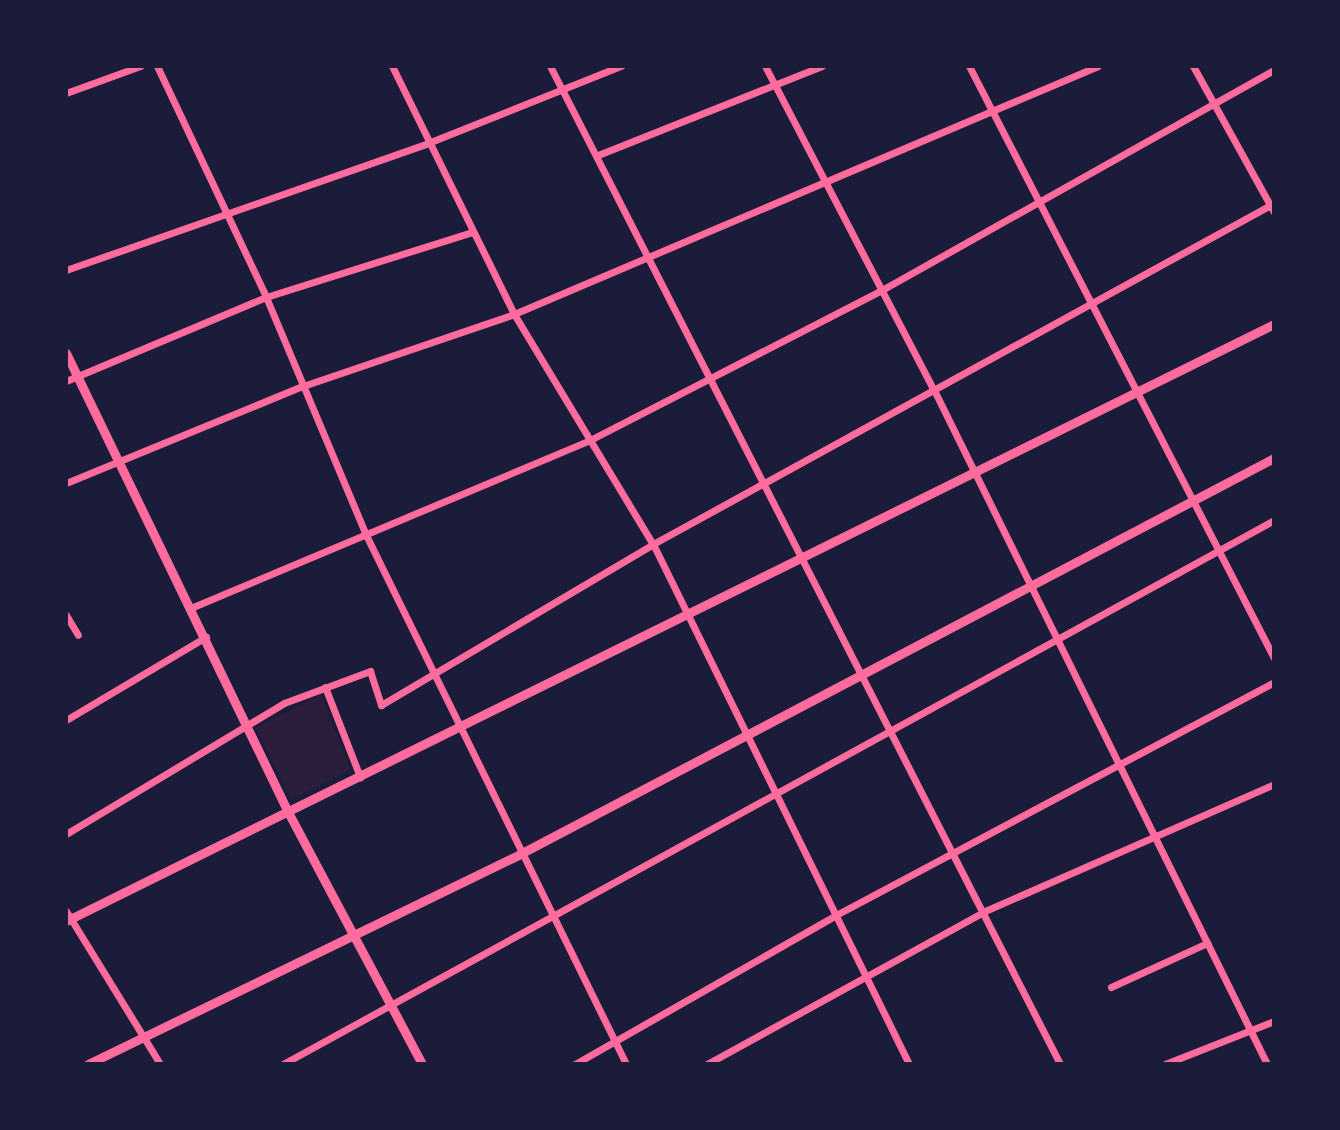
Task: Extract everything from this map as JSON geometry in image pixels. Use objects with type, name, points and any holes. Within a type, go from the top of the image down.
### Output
[{"type":"street","points":[[66,93],[140,66]]},
{"type":"street","points":[[157,66],[225,216],[266,297],[365,533],[457,727],[626,1063]]},
{"type":"street","points":[[392,66],[514,314],[588,441],[653,544],[749,733],[909,1063]]},
{"type":"street","points":[[550,66],[598,155],[711,380],[767,483],[1060,1063]]},
{"type":"street","points":[[66,270],[428,143],[621,66]]},
{"type":"street","points":[[765,66],[935,392],[1150,836],[1267,1063]]},
{"type":"street","points":[[598,155],[822,66]]},
{"type":"street","points":[[969,66],[1273,658]]},
{"type":"street","points":[[66,483],[119,459],[303,386],[514,314],[648,254],[825,184],[1098,66]]},
{"type":"street","points":[[66,834],[246,726],[325,687],[370,671],[381,705],[653,544],[1272,206],[1193,66]]},
{"type":"street","points":[[193,607],[588,441],[711,380],[880,291],[1273,70]]},
{"type":"street","points":[[66,381],[266,297],[472,232]]},
{"type":"street","points":[[160,1063],[68,917],[360,778],[457,727],[689,615],[1273,324]]},
{"type":"street","points":[[66,353],[193,607],[288,812],[422,1063]]},
{"type":"street","points":[[88,1063],[520,854],[749,733],[1031,590],[1273,458]]},
{"type":"street","points":[[283,1063],[890,727],[1273,520]]},
{"type":"street","points":[[66,615],[78,635]]},
{"type":"street","points":[[66,720],[206,637]]},
{"type":"street","points":[[575,1063],[836,915],[1273,682]]},
{"type":"street","points":[[325,687],[360,778]]},
{"type":"street","points":[[707,1063],[865,973],[985,911],[1273,783]]},
{"type":"street","points":[[1111,987],[1207,943]]},
{"type":"street","points":[[1165,1063],[1273,1021]]},
{"type":"shaded area","points":[[321,694],[351,770],[291,800],[256,728]]}]
